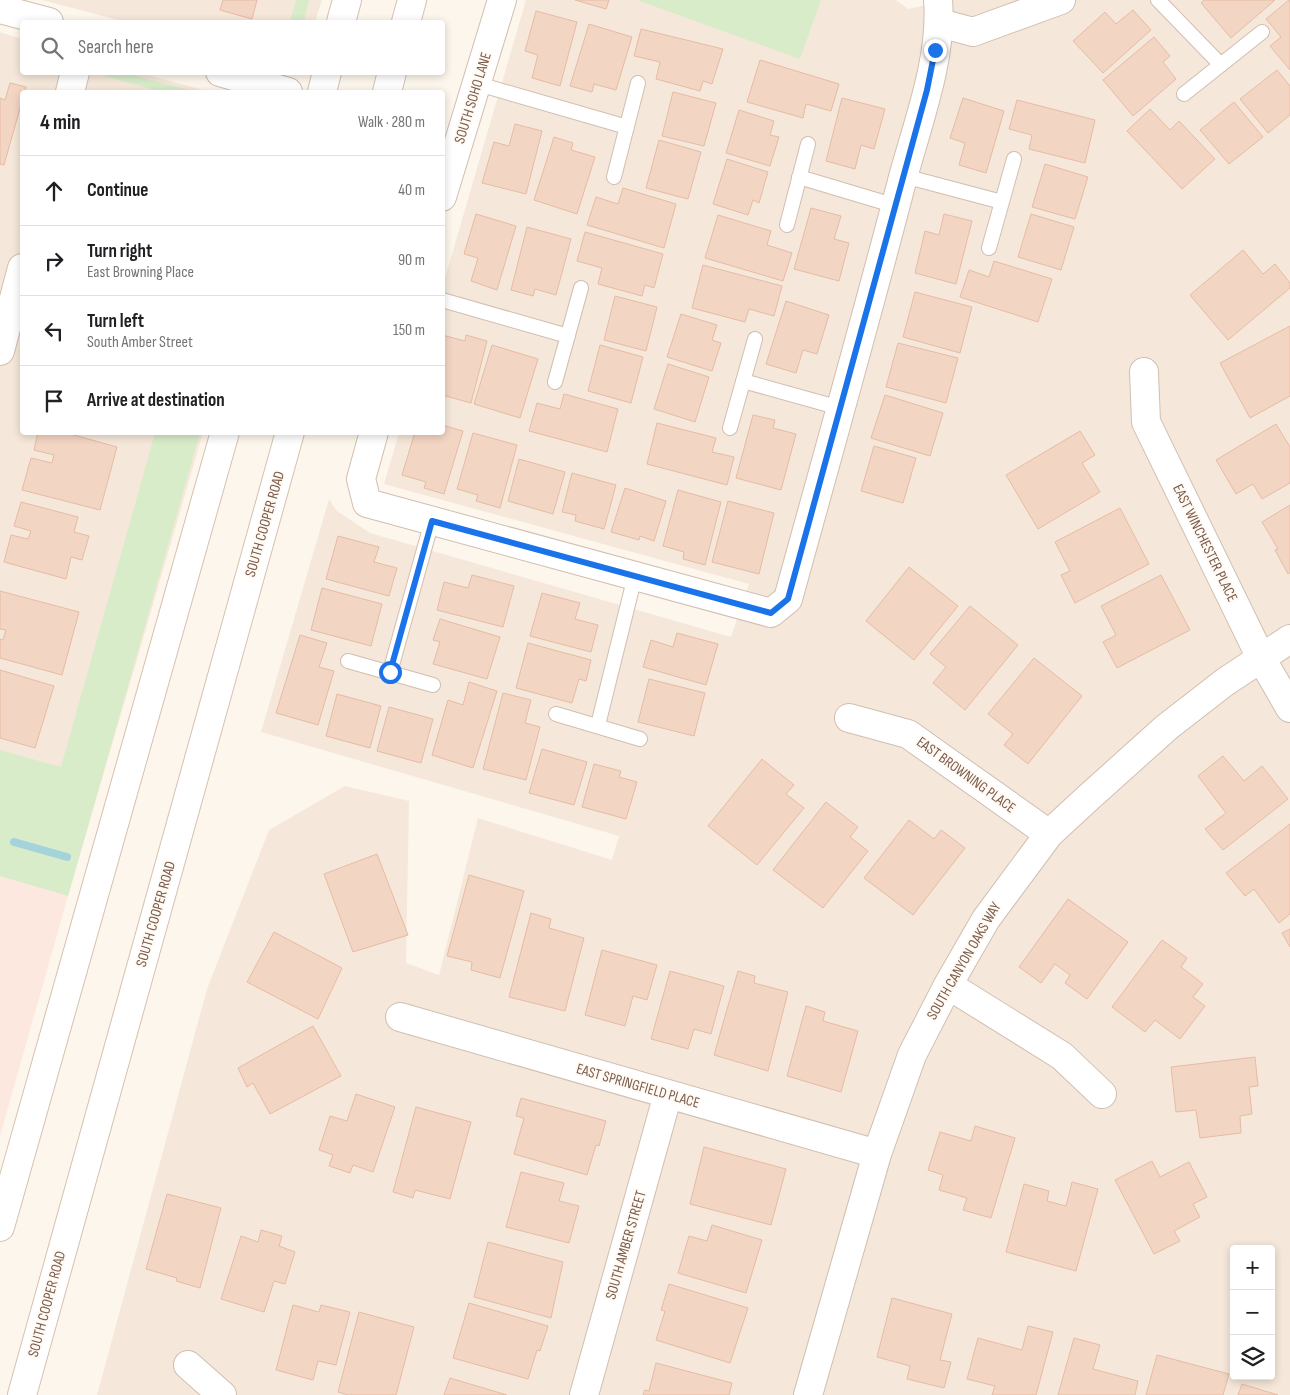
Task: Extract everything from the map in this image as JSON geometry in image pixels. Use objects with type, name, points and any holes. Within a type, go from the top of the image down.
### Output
[{"type":"street","points":[[342,20],[347,0]]},
{"type":"street","points":[[407,20],[412,0]]},
{"type":"street","name":"SOUTH SOHO LANE","points":[[445,188],[502,0]]},
{"type":"street","points":[[373,435],[361,479],[367,503],[771,613],[788,599],[927,90],[939,11],[973,32],[1061,0]]},
{"type":"street","points":[[0,9],[41,20]]},
{"type":"street","points":[[70,90],[74,75]]},
{"type":"street","points":[[230,75],[281,90]]},
{"type":"street","points":[[322,90],[326,75]]},
{"type":"street","points":[[388,90],[391,75]]},
{"type":"street","points":[[0,351],[20,276]]},
{"type":"street","name":"EAST WINCHESTER PLACE","points":[[1144,372],[1146,422],[1261,658],[1290,708]]},
{"type":"street","points":[[0,1227],[225,435]]},
{"type":"street","name":"SOUTH COOPER ROAD","points":[[22,1395],[289,435]]},
{"type":"street","name":"SOUTH CANYON OAKS WAY","points":[[808,1395],[877,1154],[912,1055],[948,985],[986,919],[1049,834],[1167,727],[1225,682],[1290,639]]},
{"type":"street","name":"EAST BROWNING PLACE","points":[[849,718],[908,734],[1049,834]]},
{"type":"street","points":[[948,985],[1062,1056],[1102,1094]]},
{"type":"street","name":"EAST SPRINGFIELD PLACE","points":[[400,1017],[877,1154]]},
{"type":"street","name":"SOUTH AMBER STREET","points":[[584,1395],[668,1094]]},
{"type":"street","points":[[188,1365],[222,1395]]},
{"type":"lane","points":[[1158,0],[1220,65]]},
{"type":"lane","points":[[1184,94],[1262,32]]},
{"type":"lane","points":[[614,176],[638,83]]},
{"type":"lane","points":[[478,84],[627,127]]},
{"type":"lane","points":[[787,225],[808,144]]},
{"type":"lane","points":[[989,248],[1014,159]]},
{"type":"lane","points":[[904,176],[1002,202]]},
{"type":"lane","points":[[799,177],[896,206]]},
{"type":"lane","points":[[555,382],[581,288]]},
{"type":"lane","points":[[445,301],[568,336]]},
{"type":"lane","points":[[730,428],[755,339]]},
{"type":"lane","points":[[743,381],[840,408]]},
{"type":"lane","points":[[390,672],[432,521]]},
{"type":"lane","points":[[598,724],[635,576]]},
{"type":"lane","points":[[348,660],[433,685]]},
{"type":"lane","points":[[556,714],[598,724],[640,738]]},
{"type":"shaded area","points":[[42,0],[322,0],[316,20],[118,20]]},
{"type":"shaded area","points":[[526,0],[896,0],[908,9],[948,0],[1290,0],[1290,1395],[97,1395],[207,989],[269,830],[345,786],[409,801],[406,963],[439,975],[478,818],[612,860],[619,836],[261,732],[329,499],[337,511],[370,533],[731,637],[749,584],[384,484],[398,435],[445,435],[445,278]]},
{"type":"shaded area","points":[[0,32],[20,38],[20,75],[147,75],[203,90],[20,90],[20,435],[202,435],[68,896],[0,877]]},
{"type":"shaded area","points":[[0,877],[68,896],[0,1136]]},
{"type":"green space","points":[[296,0],[309,0],[304,20],[291,20]]},
{"type":"green space","points":[[637,0],[821,0],[800,59]]},
{"type":"green space","points":[[133,75],[189,90],[155,90],[104,76]]},
{"type":"green space","points":[[154,435],[199,435],[68,896],[0,876],[0,750],[61,767]]},
{"type":"building","points":[[223,0],[257,0],[252,19],[220,10]]},
{"type":"building","points":[[575,0],[609,0],[606,9]]},
{"type":"building","points":[[1204,0],[1275,0],[1231,38],[1201,3]]},
{"type":"building","points":[[1289,0],[1290,70],[1270,46],[1281,37],[1266,19]]},
{"type":"building","points":[[1133,10],[1151,30],[1103,73],[1073,41],[1105,12],[1116,24]]},
{"type":"building","points":[[536,11],[577,22],[560,86],[532,78],[538,55],[525,51]]},
{"type":"building","points":[[589,24],[632,37],[616,90],[594,84],[592,92],[570,86]]},
{"type":"building","points":[[641,29],[723,49],[712,84],[703,81],[700,91],[656,79],[660,62],[634,56]]},
{"type":"building","points":[[1154,37],[1170,56],[1163,62],[1176,79],[1133,116],[1103,80]]},
{"type":"building","points":[[760,60],[839,84],[831,111],[806,104],[803,118],[747,102]]},
{"type":"building","points":[[1277,70],[1290,86],[1290,115],[1268,133],[1240,99]]},
{"type":"building","points":[[10,83],[26,87],[25,90],[20,90],[20,108],[4,165],[0,164],[0,98],[5,100]]},
{"type":"building","points":[[673,92],[716,103],[704,146],[662,136]]},
{"type":"building","points":[[842,98],[885,109],[874,149],[861,145],[855,169],[826,161]]},
{"type":"building","points":[[963,98],[1004,111],[986,173],[959,165],[965,143],[950,138]]},
{"type":"building","points":[[1017,100],[1095,120],[1085,163],[1029,149],[1032,135],[1009,129]]},
{"type":"building","points":[[1234,102],[1263,137],[1229,164],[1200,130]]},
{"type":"building","points":[[1150,109],[1170,130],[1179,121],[1215,159],[1182,189],[1127,131]]},
{"type":"building","points":[[739,110],[774,121],[770,135],[779,137],[770,166],[726,153]]},
{"type":"building","points":[[515,124],[542,131],[526,194],[482,183],[494,142],[509,146]]},
{"type":"building","points":[[554,137],[573,143],[571,150],[595,157],[577,214],[534,200]]},
{"type":"building","points":[[659,140],[701,152],[688,199],[646,188]]},
{"type":"building","points":[[727,159],[768,172],[759,203],[753,200],[748,215],[713,204]]},
{"type":"building","points":[[1045,164],[1088,177],[1075,219],[1032,207]]},
{"type":"building","points":[[623,188],[676,204],[664,248],[587,225],[596,197],[618,204]]},
{"type":"building","points":[[811,208],[841,216],[834,239],[849,243],[839,281],[794,269]]},
{"type":"building","points":[[476,214],[516,226],[497,290],[471,281],[478,258],[464,254]]},
{"type":"building","points":[[944,214],[972,221],[956,284],[915,273],[925,231],[939,235]]},
{"type":"building","points":[[1031,214],[1074,227],[1061,270],[1018,257]]},
{"type":"building","points":[[718,215],[771,231],[767,245],[792,253],[783,281],[705,258]]},
{"type":"building","points":[[527,227],[571,239],[556,295],[535,289],[533,296],[511,290]]},
{"type":"building","points":[[585,232],[663,254],[654,288],[645,285],[642,296],[598,284],[602,268],[577,261]]},
{"type":"building","points":[[1243,250],[1263,274],[1275,264],[1290,283],[1290,288],[1228,340],[1190,295]]},
{"type":"building","points":[[994,261],[1052,279],[1038,322],[960,297],[969,270],[989,277]]},
{"type":"building","points":[[703,265],[782,286],[774,316],[749,309],[745,322],[692,308]]},
{"type":"building","points":[[915,292],[972,307],[960,353],[903,337]]},
{"type":"building","points":[[615,296],[657,307],[646,351],[604,340]]},
{"type":"building","points":[[786,301],[829,315],[817,354],[803,350],[796,373],[766,364]]},
{"type":"building","points":[[681,314],[717,325],[712,340],[721,343],[712,371],[667,357]]},
{"type":"building","points":[[1290,326],[1290,396],[1250,418],[1220,363]]},
{"type":"building","points":[[466,335],[487,341],[471,403],[445,396],[445,336],[465,341]]},
{"type":"building","points":[[898,343],[958,358],[946,403],[886,387]]},
{"type":"building","points":[[492,345],[538,359],[520,418],[474,404]]},
{"type":"building","points":[[600,345],[643,357],[631,403],[588,391]]},
{"type":"building","points":[[668,364],[709,377],[695,422],[654,409]]},
{"type":"building","points":[[564,394],[618,409],[607,452],[529,431],[537,403],[560,409]]},
{"type":"building","points":[[885,395],[943,413],[930,456],[871,438]]},
{"type":"building","points":[[753,415],[775,420],[773,428],[796,434],[781,490],[736,478]]},
{"type":"building","points":[[657,423],[716,438],[712,452],[734,457],[727,485],[647,464]]},
{"type":"building","points":[[1276,424],[1290,447],[1290,483],[1262,499],[1253,484],[1236,494],[1216,460]]},
{"type":"building","points":[[445,426],[463,431],[444,494],[424,488],[426,482],[402,475],[414,435],[445,435]]},
{"type":"building","points":[[1080,431],[1095,455],[1082,463],[1100,492],[1038,529],[1006,475]]},
{"type":"building","points":[[473,433],[517,445],[500,508],[476,501],[478,495],[457,489]]},
{"type":"building","points":[[37,435],[74,435],[117,447],[100,510],[22,490],[31,458],[52,463],[54,455],[34,450]]},
{"type":"building","points":[[874,446],[916,458],[903,503],[861,491]]},
{"type":"building","points":[[519,459],[565,472],[553,514],[508,501]]},
{"type":"building","points":[[572,473],[616,485],[604,529],[575,521],[576,515],[562,512]]},
{"type":"building","points":[[625,488],[666,501],[654,541],[640,536],[639,540],[611,532]]},
{"type":"building","points":[[678,490],[721,502],[705,565],[683,559],[684,552],[663,546]]},
{"type":"building","points":[[728,501],[774,513],[759,574],[712,562]]},
{"type":"building","points":[[21,502],[78,517],[74,532],[89,536],[82,560],[71,557],[66,579],[4,562],[11,535],[28,539],[31,531],[14,526]]},
{"type":"building","points":[[1290,505],[1290,573],[1288,574],[1275,550],[1278,549],[1262,522]]},
{"type":"building","points":[[1120,508],[1149,564],[1075,603],[1061,575],[1070,571],[1055,542]]},
{"type":"building","points":[[338,536],[379,547],[374,562],[397,568],[389,596],[326,579]]},
{"type":"building","points":[[909,567],[958,606],[914,660],[866,621]]},
{"type":"building","points":[[472,575],[514,586],[503,627],[437,610],[444,582],[468,588]]},
{"type":"building","points":[[1161,575],[1190,630],[1117,668],[1103,642],[1116,635],[1101,606]]},
{"type":"building","points":[[322,588],[382,604],[371,646],[311,630]]},
{"type":"building","points":[[0,591],[79,612],[62,675],[0,658],[0,639],[3,640],[6,630],[0,629]]},
{"type":"building","points":[[542,593],[580,603],[575,619],[598,625],[591,652],[530,636]]},
{"type":"building","points":[[970,606],[1018,645],[965,710],[933,683],[946,667],[930,654]]},
{"type":"building","points":[[440,619],[500,637],[487,679],[433,664],[440,642],[433,640]]},
{"type":"building","points":[[677,633],[718,644],[706,685],[643,667],[651,640],[673,647]]},
{"type":"building","points":[[300,635],[327,643],[319,667],[334,671],[318,725],[276,713]]},
{"type":"building","points":[[528,643],[591,660],[586,681],[579,679],[572,703],[516,688]]},
{"type":"building","points":[[1034,658],[1082,696],[1028,764],[1004,745],[1013,734],[988,714]]},
{"type":"building","points":[[0,670],[54,686],[35,748],[0,738]]},
{"type":"building","points":[[649,679],[705,693],[694,736],[638,722]]},
{"type":"building","points":[[469,682],[497,691],[473,768],[432,755],[448,700],[463,705]]},
{"type":"building","points":[[503,693],[531,700],[525,723],[540,727],[526,780],[483,769]]},
{"type":"building","points":[[337,694],[381,706],[370,748],[326,736]]},
{"type":"building","points":[[389,707],[433,719],[421,763],[377,751]]},
{"type":"building","points":[[542,749],[587,762],[574,805],[529,793]]},
{"type":"building","points":[[1223,756],[1244,781],[1262,766],[1288,799],[1223,850],[1205,829],[1226,813],[1198,776]]},
{"type":"building","points":[[762,759],[794,785],[786,794],[804,808],[757,865],[708,826]]},
{"type":"building","points":[[594,764],[621,771],[619,777],[637,782],[626,819],[582,807]]},
{"type":"building","points":[[826,802],[858,827],[850,837],[868,851],[823,908],[773,870]]},
{"type":"building","points":[[909,820],[934,839],[941,830],[965,848],[913,915],[864,878]]},
{"type":"building","points":[[1290,824],[1290,914],[1279,923],[1254,889],[1245,896],[1226,873]]},
{"type":"building","points":[[377,854],[408,935],[353,952],[324,874]]},
{"type":"building","points":[[469,875],[524,891],[500,978],[471,970],[472,962],[447,956]]},
{"type":"building","points":[[1068,899],[1128,942],[1087,999],[1065,983],[1070,975],[1055,964],[1041,983],[1019,967]]},
{"type":"building","points":[[531,913],[551,919],[549,928],[584,938],[565,1011],[509,997]]},
{"type":"building","points":[[1290,929],[1290,947],[1282,933]]},
{"type":"building","points":[[274,932],[342,968],[318,1019],[247,982]]},
{"type":"building","points":[[1162,940],[1187,958],[1181,967],[1203,984],[1193,997],[1205,1006],[1180,1039],[1155,1020],[1145,1032],[1112,1007]]},
{"type":"building","points":[[602,950],[657,965],[647,1000],[633,996],[625,1026],[585,1015]]},
{"type":"building","points":[[670,971],[724,986],[711,1034],[694,1029],[688,1049],[651,1039]]},
{"type":"building","points":[[738,971],[755,976],[754,983],[788,992],[768,1071],[714,1055]]},
{"type":"building","points":[[806,1006],[825,1012],[823,1021],[858,1031],[841,1092],[787,1076]]},
{"type":"building","points":[[313,1026],[341,1076],[270,1114],[253,1083],[247,1087],[238,1068]]},
{"type":"building","points":[[1255,1057],[1258,1086],[1249,1087],[1252,1114],[1240,1116],[1241,1133],[1200,1138],[1196,1110],[1176,1112],[1171,1067]]},
{"type":"building","points":[[356,1094],[395,1107],[373,1172],[353,1165],[350,1173],[329,1166],[333,1155],[319,1150],[330,1116],[347,1121]]},
{"type":"building","points":[[521,1098],[606,1121],[599,1146],[596,1145],[587,1175],[514,1154],[524,1118],[516,1116]]},
{"type":"building","points":[[416,1107],[471,1122],[450,1199],[415,1190],[413,1198],[393,1192]]},
{"type":"building","points":[[975,1126],[1015,1138],[991,1218],[963,1210],[967,1198],[939,1190],[943,1175],[928,1170],[940,1132],[971,1141]]},
{"type":"building","points":[[704,1147],[786,1169],[771,1225],[690,1204]]},
{"type":"building","points":[[1152,1161],[1160,1177],[1189,1162],[1207,1197],[1193,1204],[1200,1217],[1174,1231],[1180,1241],[1154,1254],[1115,1180]]},
{"type":"building","points":[[521,1172],[564,1183],[559,1201],[579,1206],[569,1243],[506,1227]]},
{"type":"building","points":[[1072,1182],[1098,1189],[1076,1271],[1006,1252],[1024,1184],[1049,1191],[1047,1201],[1066,1206]]},
{"type":"building","points":[[167,1194],[221,1208],[200,1288],[176,1281],[177,1278],[146,1269]]},
{"type":"building","points":[[712,1225],[762,1240],[746,1293],[678,1273],[689,1236],[707,1241]]},
{"type":"building","points":[[261,1230],[282,1236],[279,1246],[295,1252],[285,1284],[274,1281],[264,1312],[221,1299],[241,1236],[258,1242]]},
{"type":"building","points":[[488,1242],[563,1262],[551,1318],[474,1297]]},
{"type":"building","points":[[669,1284],[748,1308],[730,1363],[656,1340],[665,1311],[661,1310]]},
{"type":"building","points":[[892,1298],[952,1314],[940,1360],[951,1362],[944,1388],[907,1379],[910,1366],[877,1357]]},
{"type":"building","points":[[469,1303],[548,1326],[540,1351],[537,1350],[528,1379],[453,1358]]},
{"type":"building","points":[[293,1305],[319,1312],[321,1305],[350,1312],[336,1365],[318,1361],[313,1380],[276,1370]]},
{"type":"building","points":[[359,1312],[414,1327],[396,1395],[348,1395],[338,1392]]},
{"type":"building","points":[[1028,1326],[1053,1332],[1036,1395],[992,1395],[995,1386],[967,1379],[978,1338],[1022,1350]]},
{"type":"building","points":[[1074,1338],[1100,1345],[1093,1369],[1138,1381],[1135,1395],[1058,1395]]},
{"type":"building","points":[[1157,1355],[1229,1374],[1223,1395],[1146,1395]]},
{"type":"building","points":[[656,1363],[732,1383],[729,1395],[643,1395],[645,1390],[649,1391]]},
{"type":"building","points":[[450,1378],[507,1395],[444,1395]]},
{"type":"building","points":[[1242,1384],[1278,1395],[1238,1395]]},
{"type":"waterway","points":[[14,842],[67,857]]},
{"type":"route","points":[[390,672],[432,521],[771,613],[788,599],[927,90],[935,50]]}]
